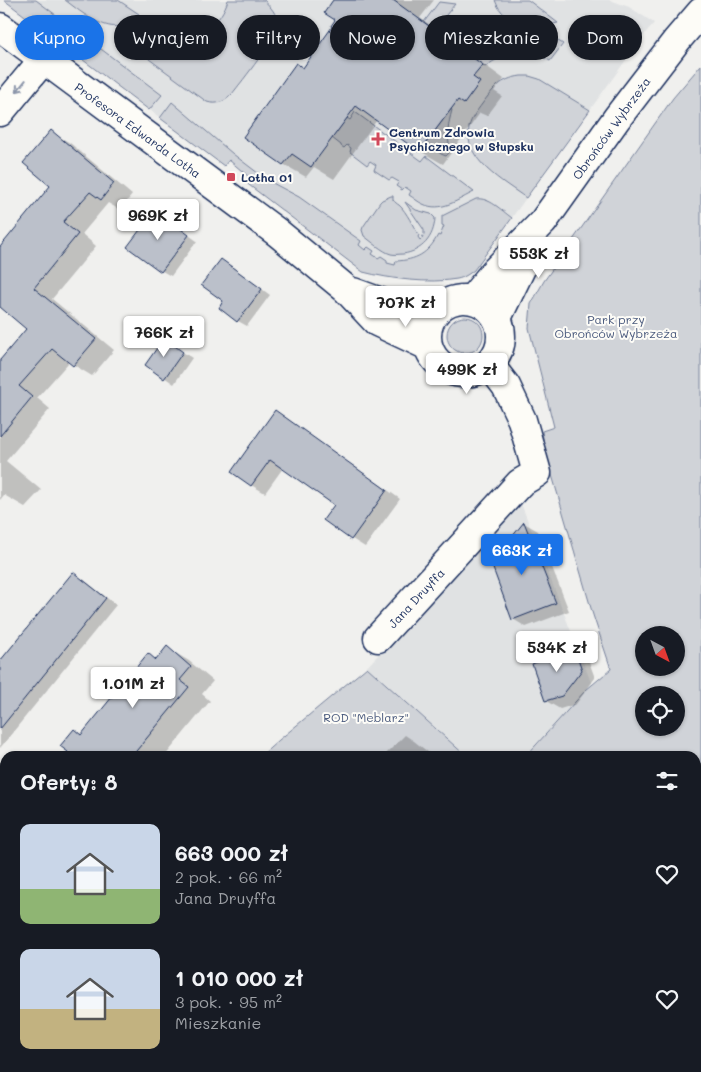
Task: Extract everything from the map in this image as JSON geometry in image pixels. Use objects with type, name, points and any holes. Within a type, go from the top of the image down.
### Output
[{"type":"street","name":"Obrońców Wybrzeża","points":[[472,300],[495,272],[543,222],[617,118],[676,40],[701,12]]},
{"type":"street","name":"Profesora Edwarda Lotha","points":[[0,27],[15,39]]},
{"type":"street","name":"Profesora Edwarda Lotha","points":[[43,60],[270,228],[346,289]]},
{"type":"street","points":[[0,112],[43,60]]},
{"type":"street","name":"Obrońców Wybrzeża","points":[[497,318],[543,222]]},
{"type":"street","points":[[346,289],[389,305],[432,317]]},
{"type":"street","points":[[346,289],[377,322],[428,346]]},
{"type":"street","points":[[461,299],[472,300],[482,303],[497,318],[501,330],[501,342],[497,354],[489,364],[478,371],[466,374],[454,372],[442,366],[428,346],[427,336],[428,326],[432,317],[440,308],[450,302],[461,299]]},
{"type":"street","name":"Jana Druyffa","points":[[378,638],[520,482],[537,473],[522,420],[506,386],[489,364]]},
{"type":"shaded area","name":"Centrum Zdrowia Psychicznego w Słupsku","points":[[4,0],[610,0],[629,7],[642,15],[568,15],[568,60],[626,60],[474,270],[458,279],[434,281],[399,279],[363,272],[245,182],[249,177],[229,160],[224,166],[84,60],[104,60],[104,15],[24,15]]},
{"type":"shaded area","name":"Centrum Zdrowia Psychicznego w Słupsku","points":[[642,15],[654,23],[642,38]]},
{"type":"shaded area","points":[[520,501],[592,685],[530,751],[460,751],[367,667]]},
{"type":"green space","points":[[4,0],[36,0],[56,15],[24,15]]},
{"type":"green space","points":[[65,0],[118,0],[139,14],[114,15],[114,26],[111,26],[104,24],[104,15],[85,15]]},
{"type":"green space","points":[[228,0],[264,0],[275,15],[237,15],[237,60],[258,60],[227,99],[211,103],[150,60],[227,60],[227,15],[221,15]]},
{"type":"green space","points":[[495,0],[528,0],[548,15],[505,15],[499,9]]},
{"type":"green space","points":[[439,2],[455,4],[446,15],[429,15]]},
{"type":"green space","points":[[558,41],[563,44],[558,51]]},
{"type":"green space","points":[[104,51],[162,95],[149,110],[83,60],[104,60]]},
{"type":"green space","points":[[475,60],[496,60],[492,62],[485,67]]},
{"type":"green space","name":"Park przy Obrońców Wybrzeża","points":[[701,65],[701,751],[531,751],[586,690],[611,669],[593,615],[545,451],[542,431],[554,427],[529,328],[531,304],[544,281],[673,98]]},
{"type":"green space","points":[[521,76],[539,79],[590,110],[526,198],[487,169],[472,150],[469,139],[471,121],[490,93],[508,79]]},
{"type":"green space","points":[[172,102],[267,180],[299,197],[361,241],[359,245],[365,250],[368,247],[374,251],[372,254],[378,258],[381,256],[387,260],[387,263],[395,265],[396,261],[421,255],[430,247],[438,235],[440,236],[444,226],[442,225],[442,216],[476,199],[490,202],[512,218],[474,270],[461,278],[422,281],[397,279],[363,272],[245,182],[249,177],[229,160],[224,166],[160,118]]},
{"type":"green space","points":[[451,109],[448,135],[451,151],[446,156],[426,143]]},
{"type":"green space","points":[[355,112],[422,161],[426,156],[474,192],[450,204],[436,207],[423,204],[409,195],[411,191],[405,187],[402,190],[396,186],[399,182],[392,178],[389,180],[374,170],[376,165],[370,161],[367,165],[350,152],[351,148],[347,145],[344,148],[332,138],[347,118],[350,120]]},
{"type":"green space","points":[[393,196],[393,200],[407,215],[420,240],[424,230],[405,202],[416,210],[431,214],[435,218],[432,232],[426,242],[416,250],[403,254],[391,254],[364,236],[363,227],[380,202]]},
{"type":"green space","points":[[465,317],[472,318],[478,322],[482,328],[482,342],[478,348],[472,352],[465,353],[458,352],[452,348],[448,342],[447,335],[448,328],[452,322],[458,318]]},
{"type":"green space","name":"ROD \"Meblarz\"","points":[[367,667],[460,751],[267,751]]},
{"type":"building","points":[[333,0],[393,0],[414,15],[330,15],[330,17],[324,13]]},
{"type":"building","points":[[415,16],[425,23],[425,60],[476,60],[483,65],[473,77],[480,82],[464,104],[458,100],[419,152],[356,106],[311,167],[292,154],[283,165],[243,137],[296,63],[303,68],[309,60],[320,60],[320,44],[330,30],[330,60],[415,60]]},
{"type":"building","points":[[51,130],[114,183],[101,200],[90,192],[63,222],[78,234],[34,288],[96,339],[73,366],[52,349],[19,386],[32,397],[0,436],[0,360],[26,329],[0,307],[0,247],[50,186],[23,163]]},
{"type":"building","points":[[155,210],[189,235],[161,272],[127,247]]},
{"type":"building","points":[[221,259],[262,289],[237,322],[219,308],[223,301],[201,285]]},
{"type":"building","points":[[164,338],[183,352],[164,379],[145,365]]},
{"type":"building","points":[[275,410],[387,490],[351,540],[323,520],[334,505],[270,460],[251,486],[231,472]]},
{"type":"building","points":[[524,522],[556,603],[512,620],[491,563]]},
{"type":"building","points":[[73,572],[106,598],[0,729],[0,661]]},
{"type":"building","points":[[167,646],[191,667],[180,680],[189,687],[136,751],[67,751],[60,746],[74,729],[81,735],[148,653],[156,660]]},
{"type":"building","points":[[574,647],[582,670],[562,696],[545,701],[532,664]]},
{"type":"place","name":"Centrum Zdrowia Psychicznego w Słupsku","points":[[378,139]]},
{"type":"place","name":"Lotha 01","points":[[231,177]]}]
